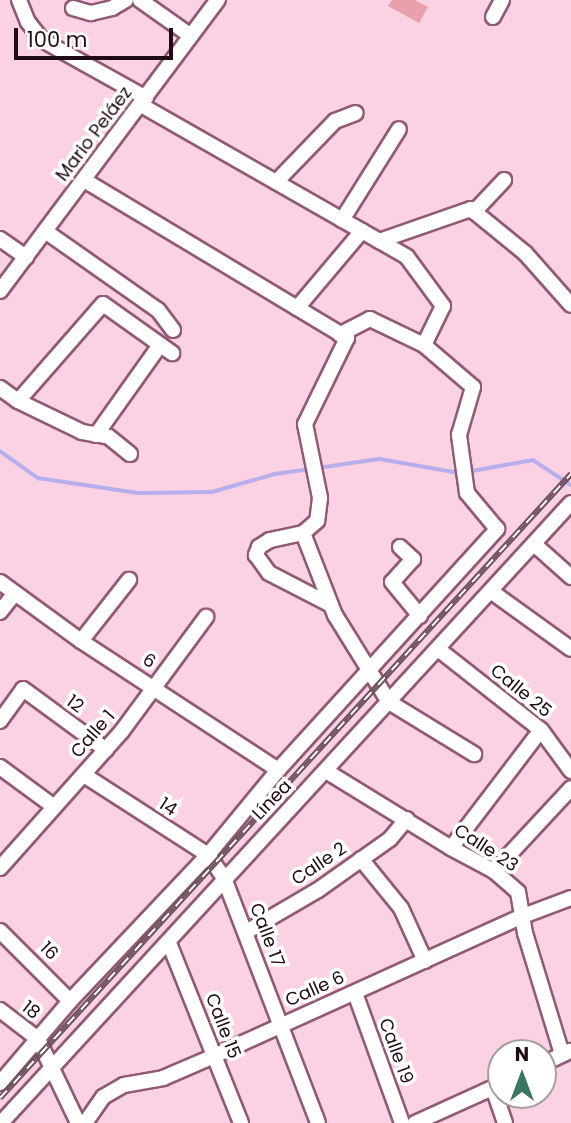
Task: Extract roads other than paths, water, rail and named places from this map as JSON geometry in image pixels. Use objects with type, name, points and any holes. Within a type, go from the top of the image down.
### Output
[{"type":"street","points":[[19,0],[28,22],[42,40],[276,182],[407,257],[443,306],[424,345],[370,319],[340,334]]},
{"type":"street","points":[[73,8],[91,13],[112,8],[126,0]]},
{"type":"street","points":[[141,0],[191,36]]},
{"type":"street","name":"Mario Peláez","points":[[0,291],[218,0]]},
{"type":"street","points":[[493,17],[502,0]]},
{"type":"street","points":[[276,182],[335,121],[356,113]]},
{"type":"street","points":[[342,220],[399,129]]},
{"type":"street","points":[[84,180],[347,338],[305,424],[320,512],[317,521],[303,533],[282,535],[259,547],[256,555],[269,573],[331,605]]},
{"type":"street","points":[[474,212],[505,180]]},
{"type":"street","points":[[379,241],[471,209],[525,253],[571,305]]},
{"type":"street","points":[[45,231],[158,310],[173,330]]},
{"type":"street","points":[[297,308],[362,231]]},
{"type":"street","points":[[0,239],[26,257]]},
{"type":"street","points":[[18,401],[103,304],[166,349],[96,435]]},
{"type":"street","name":"Línea","points":[[0,1083],[70,1001],[208,855],[278,770],[497,529],[467,493],[459,435],[473,387],[424,345]]},
{"type":"street","points":[[0,388],[18,401],[82,432],[109,437],[131,454]]},
{"type":"street","name":"Línea","points":[[1,1123],[571,503]]},
{"type":"street","points":[[303,533],[331,605],[389,702],[474,754]]},
{"type":"street","points":[[534,544],[571,577]]},
{"type":"street","points":[[400,547],[413,559],[392,582],[420,616]]},
{"type":"street","points":[[81,641],[129,580]]},
{"type":"street","name":"6","points":[[0,582],[81,641],[278,770]]},
{"type":"street","points":[[492,592],[571,649]]},
{"type":"street","points":[[0,612],[15,593]]},
{"type":"street","name":"Calle 1","points":[[0,868],[106,750],[206,617]]},
{"type":"street","name":"Calle 25","points":[[438,649],[541,730],[571,771]]},
{"type":"street","name":"12","points":[[0,721],[23,689],[106,750]]},
{"type":"street","points":[[451,848],[541,730]]},
{"type":"street","points":[[0,767],[54,806]]},
{"type":"street","name":"Calle 23","points":[[326,771],[451,848],[494,871],[518,892],[525,933],[567,1052]]},
{"type":"street","name":"14","points":[[84,775],[208,855],[224,878]]},
{"type":"street","points":[[494,871],[571,788]]},
{"type":"street","name":"Calle 2","points":[[246,932],[318,890],[390,839],[407,819]]},
{"type":"street","points":[[188,843],[222,836]]},
{"type":"street","points":[[361,859],[401,908],[425,961]]},
{"type":"street","name":"Calle 17","points":[[224,878],[318,1123]]},
{"type":"street","name":"Calle 6","points":[[85,1123],[103,1097],[124,1085],[163,1077],[215,1056],[523,916],[571,898]]},
{"type":"street","name":"16","points":[[0,930],[70,1001]]},
{"type":"street","name":"Calle 15","points":[[169,943],[241,1123]]},
{"type":"street","name":"Calle 19","points":[[355,993],[402,1123]]},
{"type":"street","name":"18","points":[[0,1010],[38,1040]]},
{"type":"street","points":[[38,1040],[53,1066],[78,1123]]},
{"type":"street","points":[[415,1123],[487,1091]]},
{"type":"waterway","points":[[0,451],[38,478],[138,493],[212,492],[275,474],[311,469]]},
{"type":"waterway","points":[[318,468],[380,459],[459,473]]},
{"type":"waterway","points":[[467,472],[533,460],[571,485]]},
{"type":"railway","points":[[0,1098],[571,474]]}]
